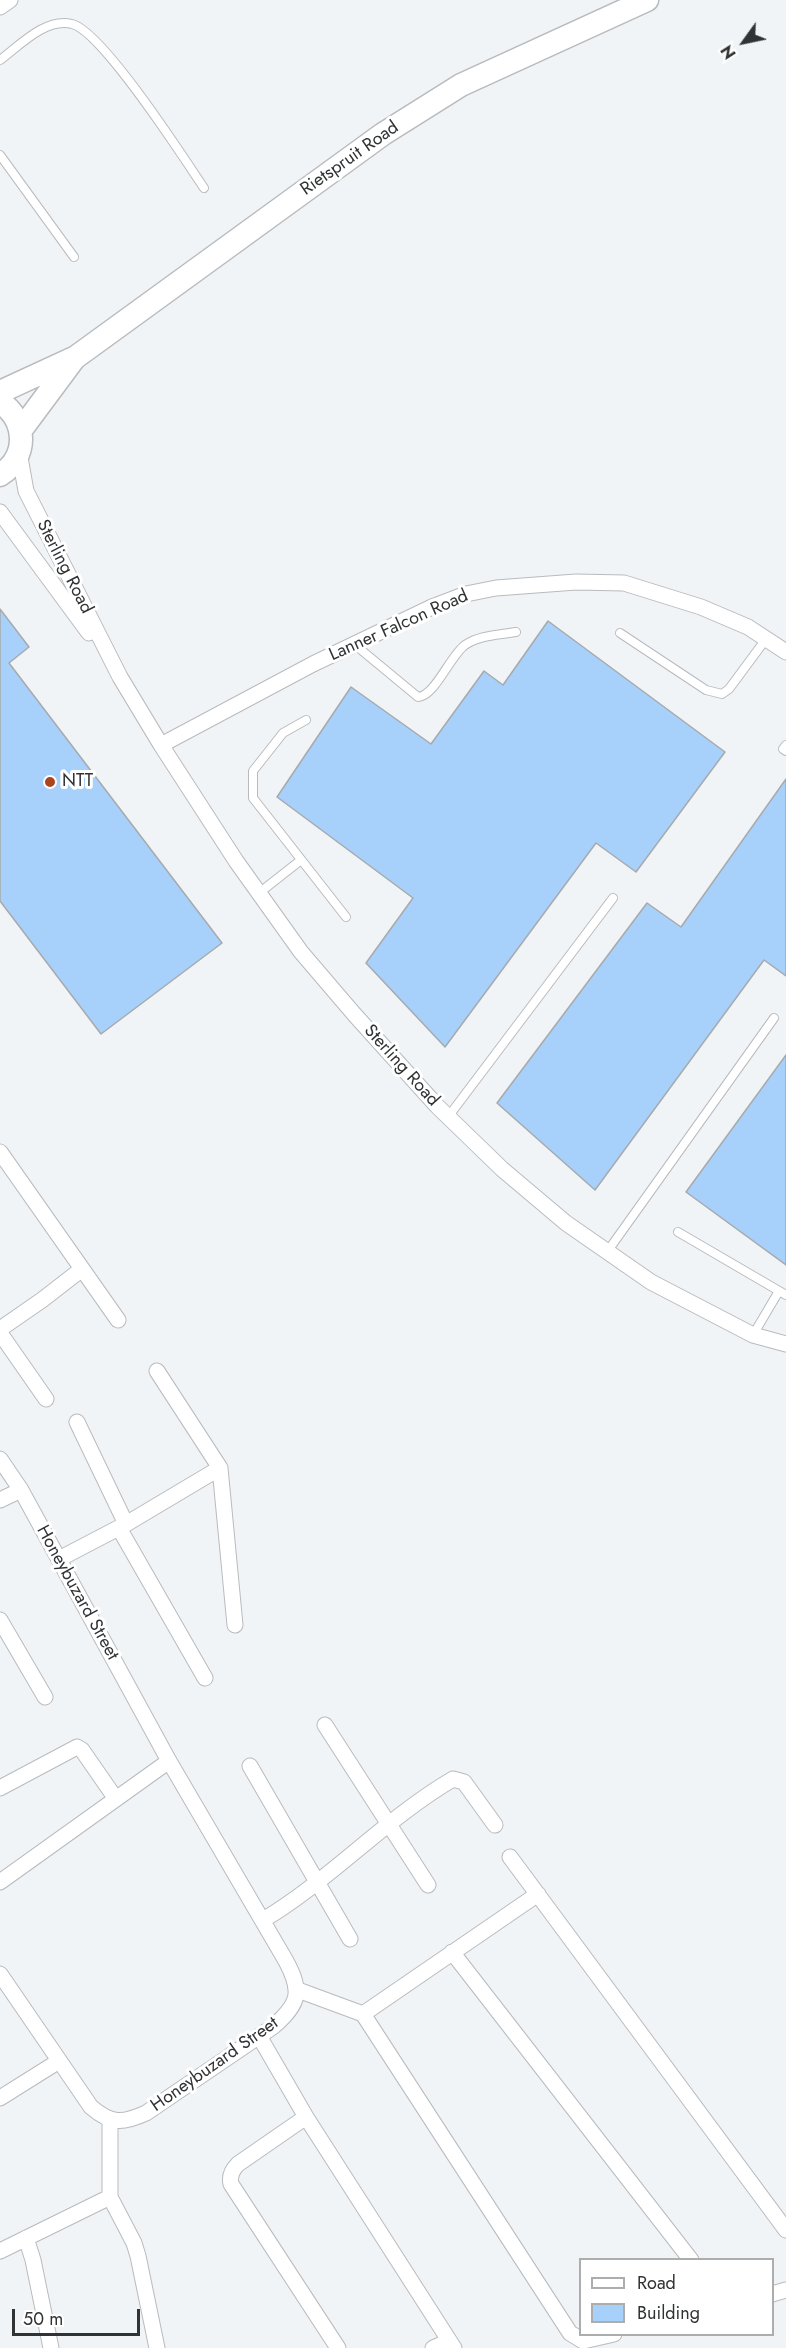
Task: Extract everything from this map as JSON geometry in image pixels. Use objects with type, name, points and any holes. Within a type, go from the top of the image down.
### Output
[{"type":"street","points":[[0,7],[10,0]]},
{"type":"street","name":"Rietspruit Road","points":[[0,392],[76,357],[383,134],[461,85],[647,0]]},
{"type":"street","name":"Rietspruit Road","points":[[0,475],[13,464],[20,441],[76,357]]},
{"type":"street","points":[[0,402],[13,412],[20,441]]},
{"type":"street","name":"Sterling Road","points":[[20,441],[26,491],[120,677],[161,745],[301,952],[448,1117],[502,1169],[566,1222],[651,1282],[753,1335],[786,1344]]},
{"type":"street","name":"Sterling Road","points":[[0,512],[120,677]]},
{"type":"street","name":"Lanner Falcon Road","points":[[161,745],[313,664],[432,607],[466,594],[496,588],[576,582],[624,583],[701,607],[748,627],[786,652]]},
{"type":"street","points":[[0,1152],[118,1320]]},
{"type":"street","points":[[46,1399],[2,1338],[42,1300],[82,1269]]},
{"type":"street","points":[[157,1371],[220,1468],[235,1625]]},
{"type":"street","points":[[77,1422],[122,1526],[205,1678]]},
{"type":"street","name":"Honeybuzard Street","points":[[0,1459],[21,1490],[169,1761],[294,1974],[298,1990],[294,2005],[288,2014],[259,2036],[146,2113],[133,2119],[110,2121]]},
{"type":"street","points":[[59,1559],[122,1526],[220,1468]]},
{"type":"street","points":[[0,1500],[21,1490]]},
{"type":"street","points":[[0,1620],[45,1698]]},
{"type":"street","points":[[325,1725],[428,1885]]},
{"type":"street","points":[[0,1788],[77,1748],[82,1750],[116,1799]]},
{"type":"street","points":[[0,1880],[169,1761]]},
{"type":"street","points":[[250,1766],[316,1884],[350,1939]]},
{"type":"street","points":[[263,1920],[287,1906],[354,1851],[450,1781],[456,1779],[464,1782],[495,1826]]},
{"type":"street","points":[[510,1857],[786,2230]]},
{"type":"street","points":[[363,2014],[538,1894]]},
{"type":"street","points":[[452,1952],[690,2258]]},
{"type":"street","points":[[0,1974],[91,2107],[110,2121],[110,2197],[134,2243],[157,2348]]},
{"type":"street","points":[[298,1990],[363,2014],[570,2333],[583,2341],[605,2336]]},
{"type":"street","points":[[259,2036],[306,2117],[451,2344],[434,2348]]},
{"type":"street","points":[[0,2098],[59,2061]]},
{"type":"street","points":[[306,2117],[238,2164],[233,2169],[230,2179],[231,2184],[338,2348]]},
{"type":"street","points":[[0,2251],[110,2197]]},
{"type":"street","points":[[26,2238],[33,2260],[51,2348]]},
{"type":"lane","points":[[0,60],[40,30],[57,24],[71,23],[81,28],[96,40],[133,85],[204,188]]},
{"type":"lane","points":[[0,155],[74,257]]},
{"type":"lane","points":[[354,644],[418,697],[427,694],[459,650],[468,643],[481,637],[516,632]]},
{"type":"lane","points":[[620,633],[706,690],[722,694],[729,689],[766,639]]},
{"type":"lane","points":[[306,720],[283,733],[254,771],[253,798],[346,917]]},
{"type":"lane","points":[[786,745],[783,749],[786,752]]},
{"type":"lane","points":[[259,893],[301,860]]},
{"type":"lane","points":[[448,1117],[613,898]]},
{"type":"lane","points":[[607,1252],[774,1018]]},
{"type":"lane","points":[[678,1232],[783,1293],[753,1335]]},
{"type":"building","name":"NTT","points":[[0,609],[29,647],[9,663],[222,943],[101,1034],[0,901]]},
{"type":"building","points":[[548,621],[725,752],[636,872],[596,843],[445,1047],[366,963],[413,898],[277,797],[351,687],[431,744],[484,671],[503,685]]},
{"type":"building","points":[[786,779],[786,976],[764,960],[595,1190],[497,1103],[647,903],[681,927]]},
{"type":"building","points":[[786,1055],[786,1265],[686,1192]]},
{"type":"place","name":"NTT","points":[[50,782]]}]
